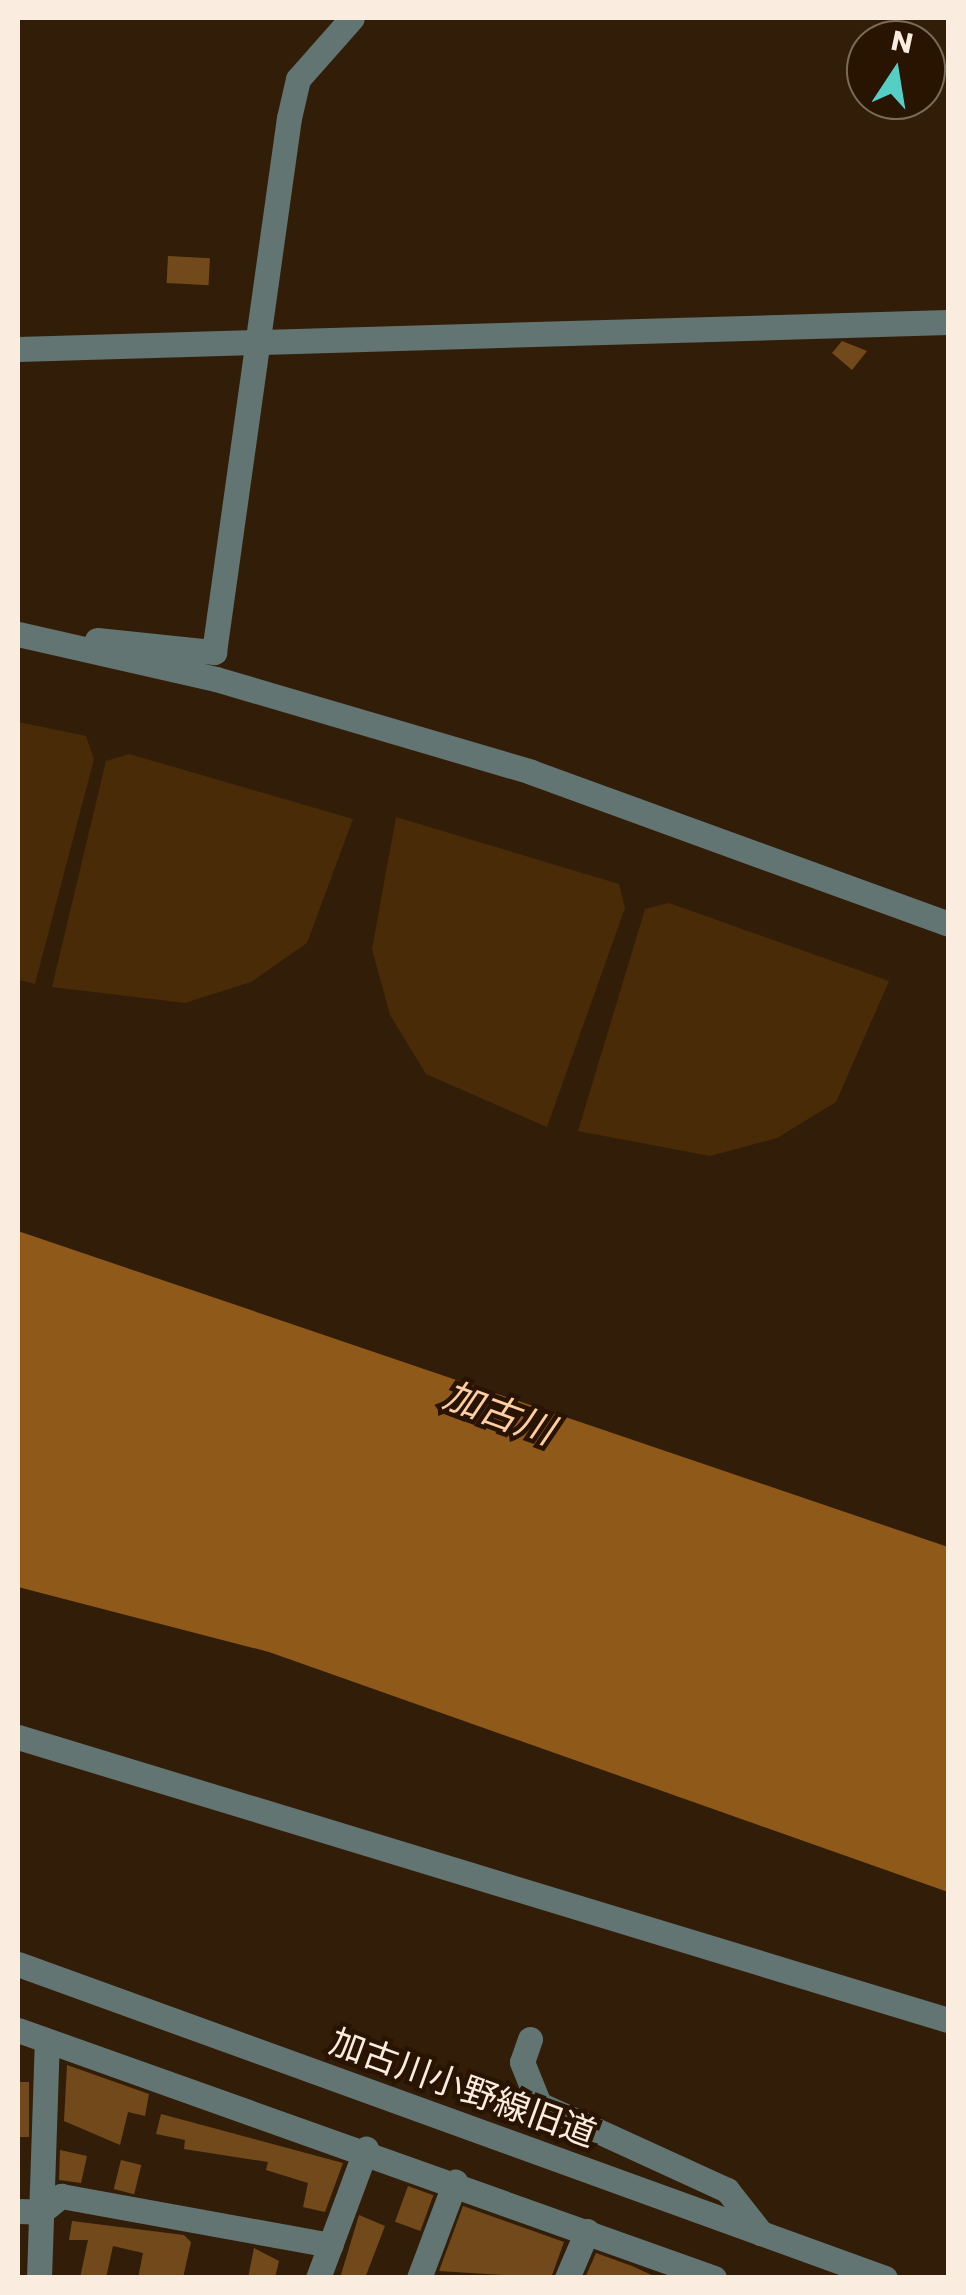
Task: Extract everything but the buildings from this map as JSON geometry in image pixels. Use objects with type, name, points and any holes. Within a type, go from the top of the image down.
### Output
[{"type":"street","points":[[51,643],[214,652],[298,79],[352,18]]},
{"type":"street","points":[[18,350],[948,322]]},
{"type":"street","points":[[18,637],[216,679],[531,772],[948,924]]},
{"type":"street","points":[[18,1737],[948,2020]]},
{"type":"street","name":"加古川小野線旧道","points":[[18,1964],[885,2278]]},
{"type":"street","points":[[18,2030],[366,2149],[714,2278]]},
{"type":"street","points":[[530,2040],[522,2062],[539,2104],[727,2190],[761,2233]]},
{"type":"street","points":[[39,2278],[29,2211],[47,2042]]},
{"type":"street","points":[[318,2278],[366,2149]]},
{"type":"street","points":[[418,2278],[455,2182]]},
{"type":"street","points":[[29,2211],[61,2196],[331,2244]]},
{"type":"street","points":[[567,2278],[587,2232]]},
{"type":"shaded area","points":[[18,722],[86,736],[94,759],[35,984],[18,980]]},
{"type":"shaded area","points":[[129,754],[353,819],[307,943],[251,982],[185,1003],[52,987],[106,761]]},
{"type":"shaded area","points":[[396,817],[619,884],[625,908],[547,1127],[426,1074],[390,1015],[372,949]]},
{"type":"shaded area","points":[[669,903],[889,981],[836,1102],[777,1138],[710,1156],[578,1131],[645,909]]},
{"type":"water","name":"加古川","points":[[18,1231],[948,1547],[948,1892],[269,1652],[18,1587]]}]
